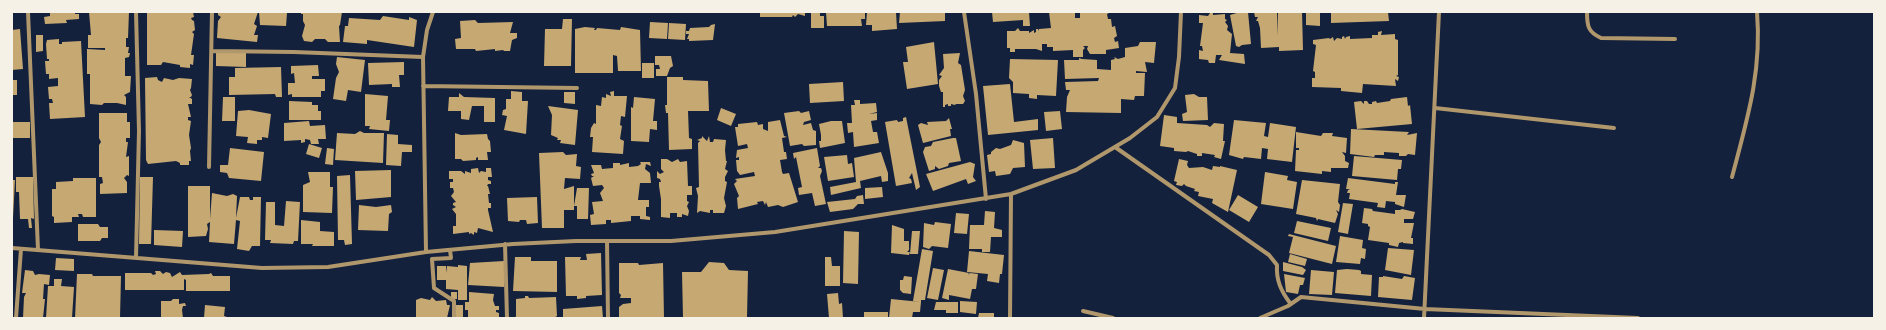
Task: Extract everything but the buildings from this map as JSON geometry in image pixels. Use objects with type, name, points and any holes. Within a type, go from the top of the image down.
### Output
[{"type":"street","points":[[28,12],[38,250]]},
{"type":"street","points":[[136,12],[139,132],[136,258]]},
{"type":"street","points":[[209,167],[212,12]]},
{"type":"street","points":[[426,252],[423,57],[427,30],[433,12]]},
{"type":"street","points":[[964,12],[976,94],[986,199]]},
{"type":"street","points":[[12,248],[262,268],[328,267],[426,252],[505,244],[671,241],[775,232],[1011,194],[1076,170],[1130,138],[1157,117],[1174,88],[1180,57],[1181,12]]},
{"type":"street","points":[[1424,318],[1439,12]]},
{"type":"street","points":[[1587,12],[1588,28],[1593,34],[1601,38],[1675,39]]},
{"type":"street","points":[[1732,177],[1748,118],[1758,66],[1759,35],[1757,12]]},
{"type":"street","points":[[212,51],[294,52],[423,57]]},
{"type":"street","points":[[423,86],[578,88]]},
{"type":"street","points":[[1435,108],[1614,128]]},
{"type":"street","points":[[1115,147],[1269,255],[1277,265],[1276,277],[1284,296],[1290,303]]},
{"type":"street","points":[[1010,318],[1011,194]]},
{"type":"street","points":[[607,241],[608,318]]},
{"type":"street","points":[[505,244],[507,318]]},
{"type":"street","points":[[16,318],[22,249]]},
{"type":"street","points":[[450,250],[451,258],[432,259],[434,288],[454,301],[454,318]]},
{"type":"street","points":[[1260,318],[1288,306],[1290,303],[1301,298],[1425,309],[1638,318]]},
{"type":"street","points":[[1083,311],[1113,318]]}]
